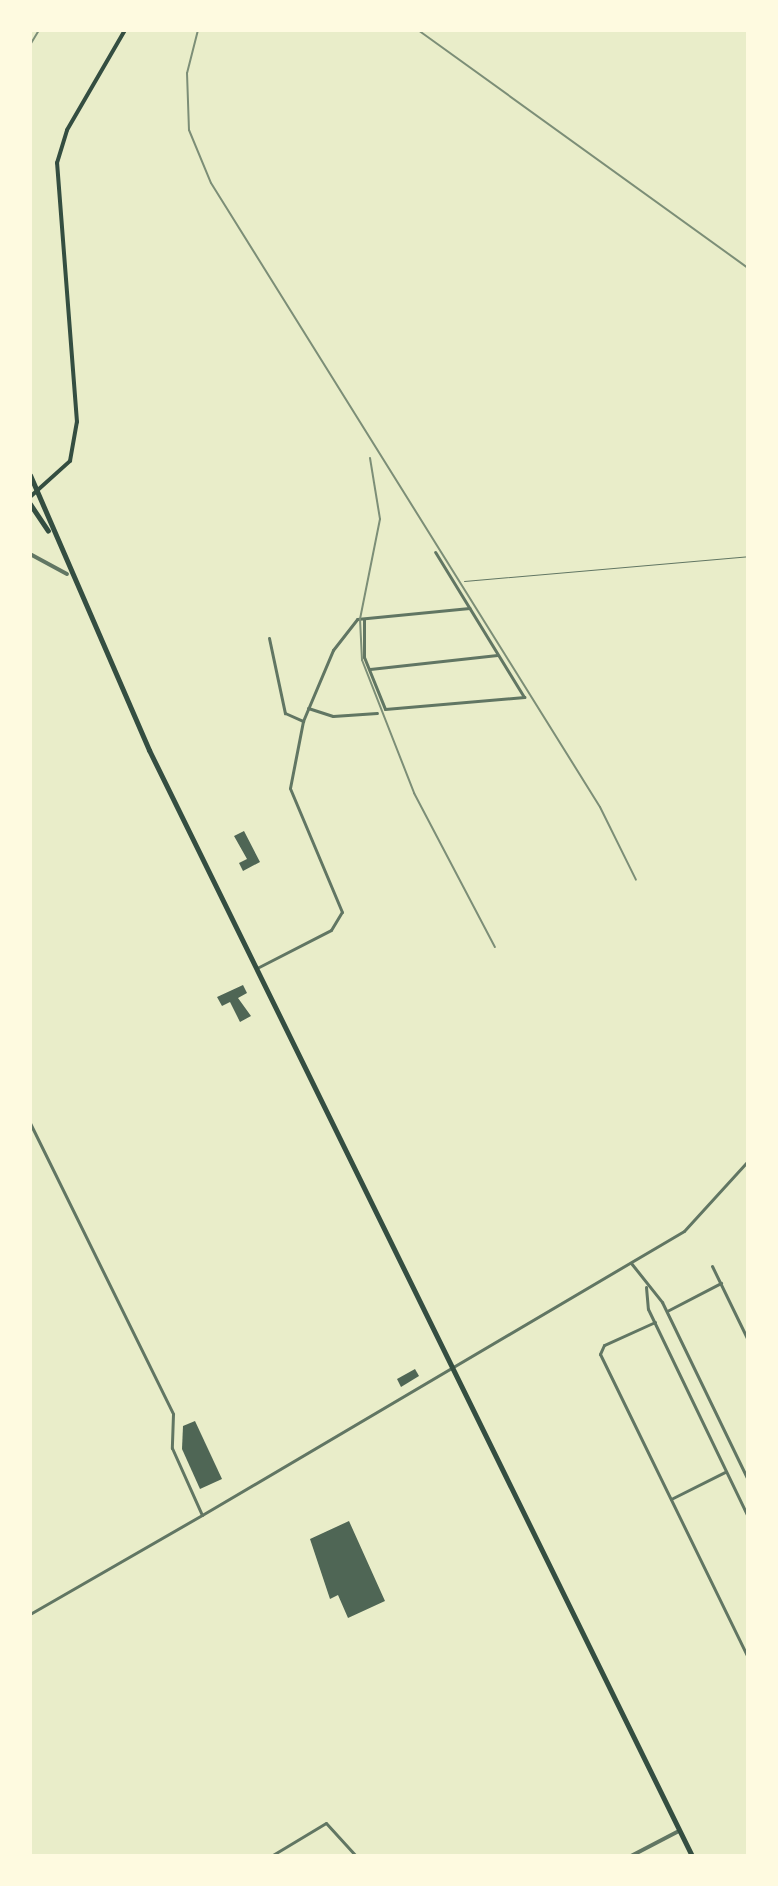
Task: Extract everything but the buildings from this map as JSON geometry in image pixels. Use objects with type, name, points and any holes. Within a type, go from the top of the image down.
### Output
[{"type":"highway","points":[[30,475],[67,574],[692,1856]]},
{"type":"highway","points":[[30,504],[49,532]]},
{"type":"main road","points":[[30,497],[70,461],[77,422],[57,163],[67,130],[125,30]]},
{"type":"street","points":[[364,619],[364,657],[385,709],[524,697],[435,552]]},
{"type":"street","points":[[30,554],[67,574]]},
{"type":"street","points":[[257,968],[331,930],[342,912],[291,797],[303,721],[340,638],[364,619],[469,608]]},
{"type":"street","points":[[269,638],[285,713],[303,721]]},
{"type":"street","points":[[370,669],[499,655]]},
{"type":"street","points":[[308,708],[333,716],[377,713]]},
{"type":"street","points":[[30,1123],[173,1414],[172,1448],[202,1515]]},
{"type":"street","points":[[30,1614],[631,1262],[704,1214],[748,1161]]},
{"type":"street","points":[[631,1262],[666,1311],[748,1480]]},
{"type":"street","points":[[712,1266],[748,1340]]},
{"type":"street","points":[[666,1311],[721,1283]]},
{"type":"street","points":[[646,1287],[655,1322],[748,1517]]},
{"type":"street","points":[[655,1322],[600,1351],[748,1658]]},
{"type":"street","points":[[741,1465],[748,1461]]},
{"type":"street","points":[[671,1499],[726,1472]]},
{"type":"street","points":[[271,1856],[326,1823],[356,1856]]},
{"type":"street","points":[[631,1856],[679,1831]]},
{"type":"lane","points":[[464,581],[748,556]]},
{"type":"railway","points":[[30,45],[39,30]]},
{"type":"railway","points":[[198,30],[187,73],[189,130],[211,183],[600,807],[636,880]]},
{"type":"railway","points":[[418,30],[748,268]]},
{"type":"railway","points":[[370,458],[380,519],[360,619],[362,660],[414,793],[495,947]]}]
